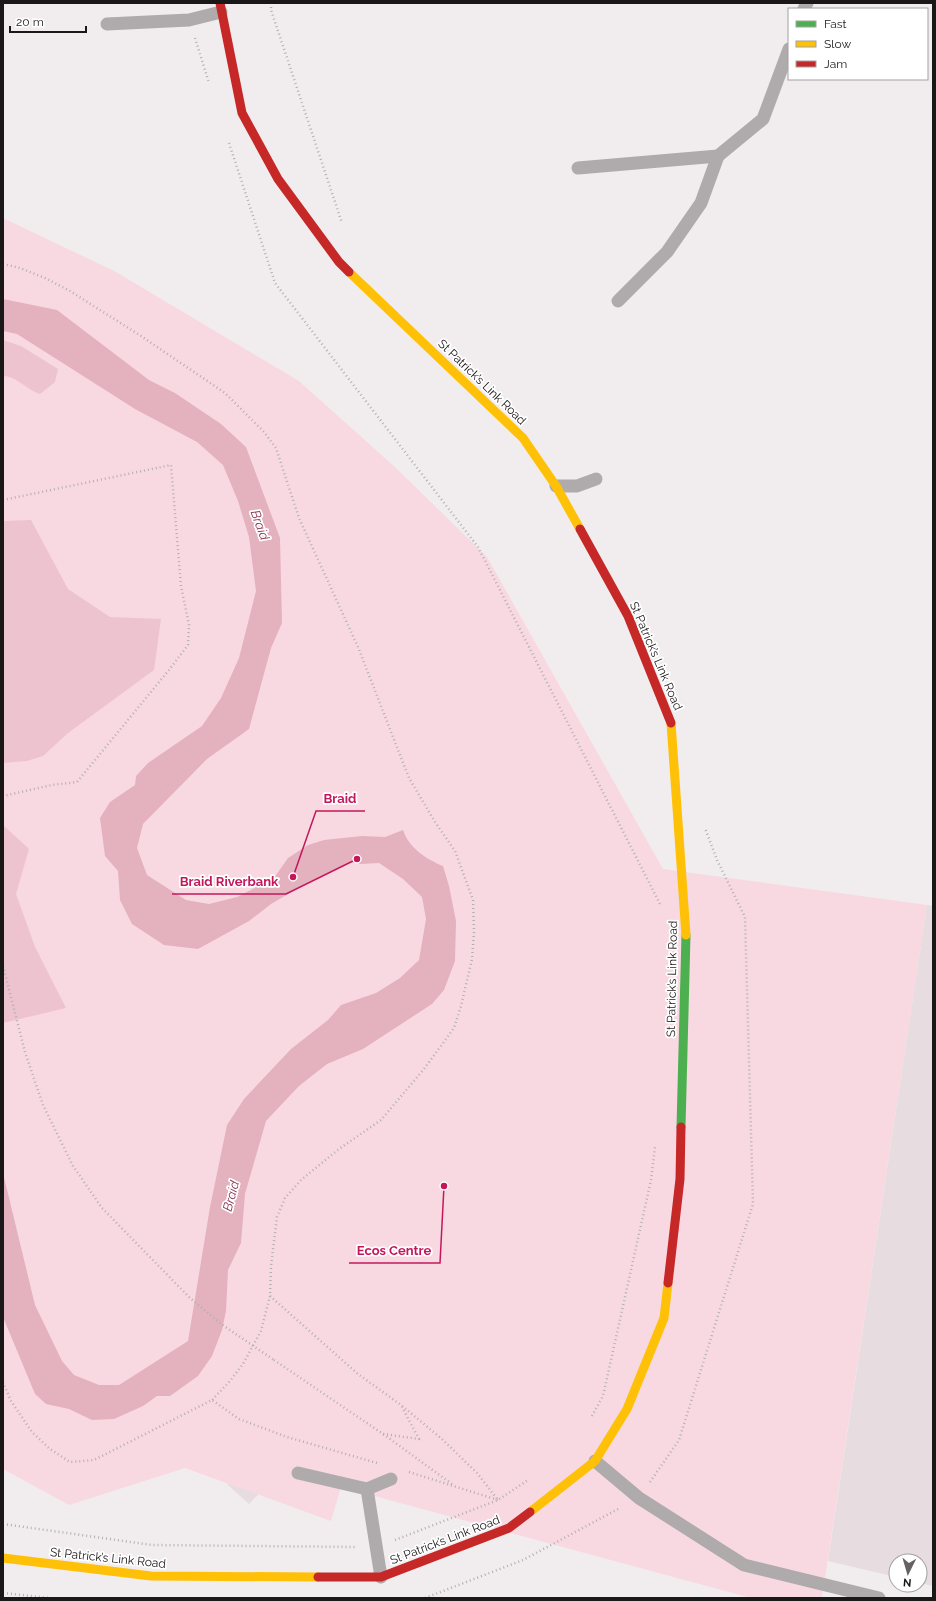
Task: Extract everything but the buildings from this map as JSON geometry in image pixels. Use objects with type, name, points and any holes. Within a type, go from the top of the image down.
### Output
[{"type":"street","name":"St Patrick’s Link Road","points":[[3,1558],[151,1576],[381,1577],[509,1528],[595,1461],[627,1409],[664,1318],[680,1179],[686,920],[672,725],[628,616],[556,486],[523,438],[339,262],[278,179],[242,113],[220,7]]},
{"type":"lane","points":[[107,24],[189,20],[220,7]]},
{"type":"lane","points":[[618,301],[667,252],[701,203],[718,156],[763,119],[788,52]]},
{"type":"lane","points":[[578,168],[718,156]]},
{"type":"lane","points":[[556,486],[577,486],[596,479]]},
{"type":"lane","points":[[595,1461],[639,1498],[744,1565],[879,1598]]},
{"type":"lane","points":[[298,1473],[367,1489],[391,1480]]},
{"type":"lane","points":[[367,1489],[375,1547],[381,1577]]},
{"type":"path","points":[[271,3],[271,10],[343,227]]},
{"type":"path","points":[[189,20],[211,87]]},
{"type":"path","points":[[228,140],[275,283],[478,547],[662,909]]},
{"type":"path","points":[[3,264],[20,268],[45,278],[70,291],[141,336],[225,393],[264,432],[276,448],[299,518],[358,647],[409,778],[455,852],[473,900],[474,932],[472,959],[454,1028],[424,1069],[381,1120],[339,1149],[301,1180],[285,1198],[277,1216],[270,1296],[261,1331],[243,1364],[230,1381],[212,1400],[94,1460],[70,1462],[50,1449],[32,1432],[11,1401],[3,1382]]},
{"type":"path","points":[[3,500],[171,465],[181,586],[189,625],[188,644],[77,782],[52,785],[3,796]]},
{"type":"path","points":[[425,1598],[523,1560],[639,1498],[678,1440],[753,1204],[745,917],[717,860],[703,823]]},
{"type":"path","points":[[3,966],[25,1052],[43,1105],[73,1166],[102,1208],[189,1297],[221,1324],[383,1434],[454,1485]]},
{"type":"path","points":[[589,1422],[603,1396],[651,1180],[655,1141]]},
{"type":"path","points":[[270,1296],[358,1374],[401,1405],[463,1458],[498,1500]]},
{"type":"path","points":[[212,1400],[239,1419],[287,1437],[378,1464]]},
{"type":"path","points":[[383,1434],[419,1439],[401,1405]]},
{"type":"path","points":[[408,1472],[454,1485],[498,1500]]},
{"type":"path","points":[[3,1524],[152,1545],[375,1547],[498,1500],[530,1479]]},
{"type":"path","points":[[3,1593],[50,1598]]},
{"type":"shaded area","points":[[3,218],[116,272],[299,381],[397,469],[487,557],[663,869],[927,905],[822,1598],[751,1598],[341,1487],[331,1521],[185,1468],[69,1505],[3,1469]]},
{"type":"shaded area","points":[[3,340],[21,346],[58,369],[55,382],[40,394],[12,378],[3,376]]},
{"type":"shaded area","points":[[31,520],[68,589],[110,617],[161,619],[154,670],[68,733],[43,756],[27,761],[3,763],[3,521]]},
{"type":"shaded area","points":[[3,825],[29,849],[16,894],[35,947],[66,1008],[3,1023]]},
{"type":"shaded area","points":[[927,905],[933,906],[933,1586],[928,1585],[928,1553],[888,1553],[888,1575],[828,1561]]},
{"type":"shaded area","points":[[248,1462],[269,1483],[249,1504],[227,1484]]},
{"type":"water","points":[[3,299],[57,310],[149,380],[175,393],[221,424],[246,447],[280,538],[282,623],[271,648],[249,729],[207,759],[143,824],[137,848],[147,875],[186,900],[209,904],[237,897],[274,878],[288,858],[308,845],[324,840],[362,836],[385,837],[403,830],[409,842],[419,852],[430,860],[443,866],[449,886],[456,921],[455,961],[444,990],[432,1004],[363,1049],[327,1064],[299,1086],[266,1121],[245,1194],[241,1243],[228,1270],[226,1311],[222,1330],[212,1356],[198,1376],[170,1396],[157,1396],[143,1406],[114,1419],[92,1420],[69,1409],[46,1404],[35,1394],[3,1317],[3,1173],[35,1305],[62,1361],[74,1375],[99,1385],[119,1385],[188,1341],[210,1207],[227,1125],[244,1099],[291,1049],[328,1020],[341,1005],[376,993],[400,978],[419,960],[426,919],[422,897],[403,879],[379,863],[361,864],[350,862],[307,883],[271,904],[249,921],[198,949],[164,945],[132,924],[120,900],[118,871],[105,856],[100,818],[110,802],[135,785],[136,776],[148,763],[202,726],[221,698],[239,658],[256,591],[249,537],[238,501],[223,465],[197,442],[135,409],[17,334],[3,331]]},
{"type":"traffic: fast","points":[[681,1127],[686,935]]},
{"type":"traffic: slow","points":[[349,272],[523,438],[556,486],[580,529]]},
{"type":"traffic: slow","points":[[671,723],[686,935]]},
{"type":"traffic: slow","points":[[530,1512],[595,1461],[627,1409],[664,1318],[668,1283]]},
{"type":"traffic: slow","points":[[3,1558],[151,1576],[318,1577]]},
{"type":"traffic: jam","points":[[220,3],[242,113],[278,179],[339,262],[349,272]]},
{"type":"traffic: jam","points":[[580,529],[628,616],[671,723]]},
{"type":"traffic: jam","points":[[668,1283],[680,1179],[681,1127]]},
{"type":"traffic: jam","points":[[318,1577],[381,1577],[509,1528],[530,1512]]},
{"type":"place","name":"Braid Riverbank","points":[[357,859]]},
{"type":"place","name":"Braid","points":[[293,877]]},
{"type":"place","name":"Ecos Centre","points":[[444,1186]]}]
